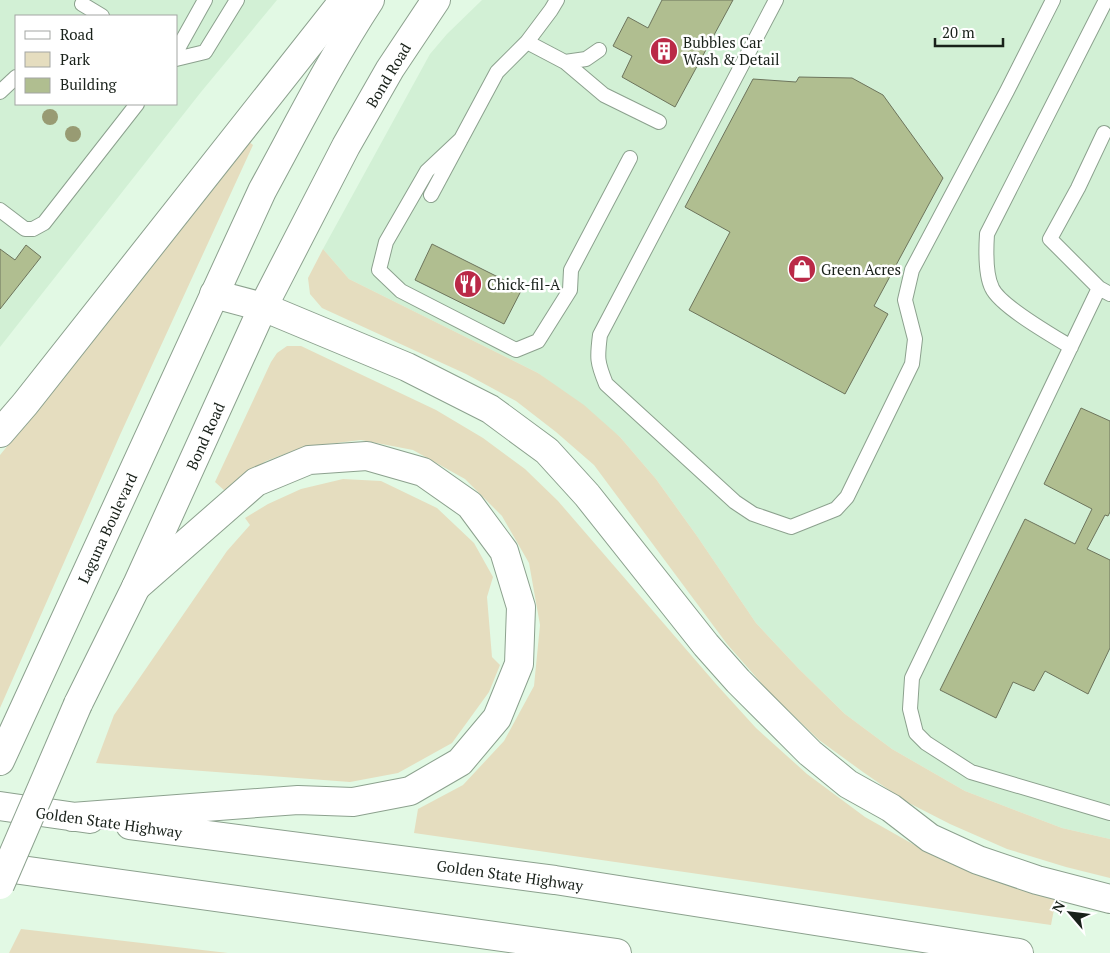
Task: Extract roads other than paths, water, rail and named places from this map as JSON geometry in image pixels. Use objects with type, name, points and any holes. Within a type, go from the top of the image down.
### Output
[{"type":"main road","points":[[0,433],[31,397],[344,0]]},
{"type":"main road","points":[[370,0],[353,26],[262,191],[214,294],[263,307],[407,368],[490,409],[547,451],[593,503],[706,646],[804,747],[848,784],[891,808],[930,838],[978,860],[1037,880],[1110,899]]},
{"type":"main road","name":"Bond Road","points":[[0,885],[78,704],[136,587],[263,307],[346,146],[390,69],[436,0]]},
{"type":"main road","name":"Laguna Boulevard","points":[[0,761],[214,294]]},
{"type":"main road","points":[[72,817],[298,800],[353,802],[410,791],[460,762],[497,718],[519,664],[521,607],[504,551],[470,505],[423,472],[367,456],[310,460],[256,482],[136,587]]},
{"type":"main road","name":"Golden State Highway","points":[[0,806],[555,880],[1019,953]]},
{"type":"main road","points":[[0,867],[617,953]]},
{"type":"lane","points":[[178,48],[205,0]]},
{"type":"lane","points":[[178,59],[205,52],[237,0]]},
{"type":"lane","points":[[430,195],[489,84],[497,72],[527,42],[557,0]]},
{"type":"lane","points":[[776,0],[600,335],[597,357],[606,384],[735,502],[753,514],[791,527],[836,509],[847,498],[912,364],[915,339],[905,300],[912,270],[1008,91],[1053,0]]},
{"type":"lane","points":[[1070,347],[1030,321],[1002,300],[992,289],[987,268],[987,234],[1106,0]]},
{"type":"lane","points":[[75,15],[83,2],[101,15]]},
{"type":"lane","points":[[527,42],[565,62],[604,95],[659,122]]},
{"type":"lane","points":[[565,62],[586,59],[599,50]]},
{"type":"lane","points":[[0,92],[15,78]]},
{"type":"lane","points":[[0,210],[25,229],[33,229],[44,223],[137,105]]},
{"type":"lane","points":[[1104,133],[1078,188],[1050,239],[1105,291],[1070,347],[912,678],[910,709],[916,733],[926,743],[970,772],[1110,813]]},
{"type":"lane","points":[[461,138],[427,171],[386,242],[379,270],[401,291],[516,350],[538,342],[570,290],[571,270],[630,158]]},
{"type":"place","name":"Bubbles Car Wash & Detail","points":[[664,51]]},
{"type":"place","name":"Green Acres","points":[[802,269]]},
{"type":"place","name":"Chick-fil-A","points":[[468,284]]}]
